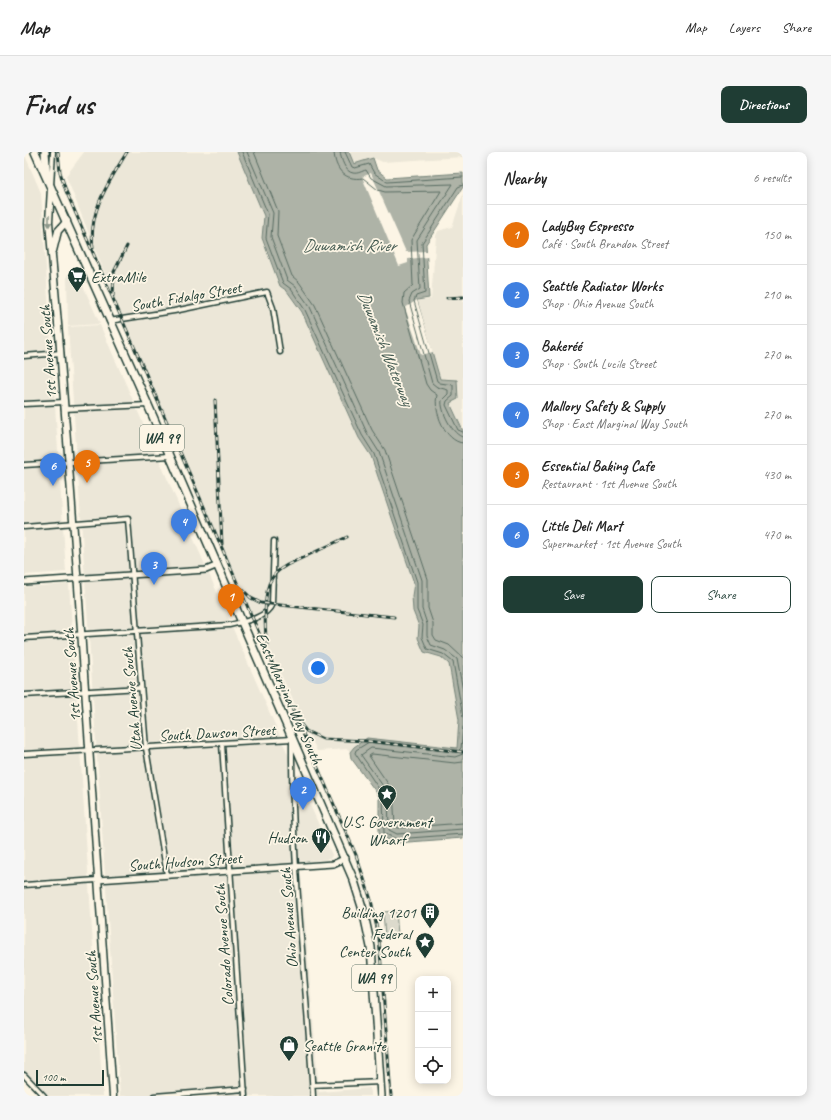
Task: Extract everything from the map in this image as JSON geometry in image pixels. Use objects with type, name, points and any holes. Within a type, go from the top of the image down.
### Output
[{"type":"highway","name":"East Marginal Way South","points":[[35,152],[109,321],[148,405],[292,739],[346,858],[363,910],[370,941],[382,1096]]},
{"type":"highway","name":"WA 99","points":[[45,152],[47,177]]},
{"type":"main road","name":"1st Avenue South","points":[[51,188],[49,222],[53,253],[78,577],[97,880],[113,1096]]},
{"type":"main road","name":"1st Avenue South","points":[[53,253],[58,231],[66,221]]},
{"type":"street","name":"1st Avenue South","points":[[51,188],[53,152]]},
{"type":"street","name":"South Fidalgo Street","points":[[109,321],[174,311],[267,292],[273,308],[280,352]]},
{"type":"street","points":[[24,356],[61,353]]},
{"type":"street","points":[[24,404],[64,402]]},
{"type":"street","points":[[64,409],[148,405]]},
{"type":"street","points":[[24,465],[170,456]]},
{"type":"street","name":"Utah Avenue South","points":[[74,523],[128,519],[140,688],[146,748],[167,875]]},
{"type":"street","points":[[24,527],[74,523]]},
{"type":"street","points":[[24,638],[228,625],[242,622],[266,613],[271,606],[274,541]]},
{"type":"street","points":[[24,582],[78,577],[206,570],[218,565]]},
{"type":"street","points":[[24,695],[140,688]]},
{"type":"street","name":"South Dawson Street","points":[[24,754],[89,749],[146,748],[292,739]]},
{"type":"street","name":"Ohio Avenue South","points":[[292,739],[292,773],[297,866],[313,1096]]},
{"type":"street","name":"Colorado Avenue South","points":[[222,744],[245,1096]]},
{"type":"street","name":"South Hudson Street","points":[[24,885],[333,864],[346,858]]},
{"type":"street","points":[[24,1075],[44,1096]]},
{"type":"street","points":[[312,1086],[381,1082]]},
{"type":"street","points":[[154,1096],[245,1089]]},
{"type":"shaded area","points":[[84,152],[237,152],[264,216],[262,238],[280,286],[287,291],[302,312],[359,438],[371,456],[414,583],[412,596],[413,611],[419,626],[418,638],[424,652],[441,657],[463,677],[463,755],[350,752],[348,749],[317,751],[252,613],[125,324],[66,176]]},
{"type":"shaded area","points":[[349,152],[463,152],[463,157],[383,162],[373,158],[354,164]]},
{"type":"shaded area","points":[[24,153],[41,193],[66,572],[24,575]]},
{"type":"shaded area","points":[[463,194],[463,431],[440,379],[417,300],[431,299],[436,236],[438,231],[452,227]]},
{"type":"shaded area","points":[[77,272],[100,324],[68,326],[67,275]]},
{"type":"shaded area","points":[[100,325],[332,855],[330,859],[300,862],[319,1092],[370,1088],[371,1096],[120,1096],[68,327]]},
{"type":"shaded area","points":[[69,584],[103,1096],[47,1096],[24,1073],[24,587]]},
{"type":"shaded area","points":[[396,911],[398,934],[385,936],[383,912]]},
{"type":"water","name":"Duwamish River","points":[[237,152],[349,152],[354,164],[373,158],[377,170],[387,178],[463,173],[463,187],[426,244],[429,298],[417,300],[440,379],[457,380],[458,399],[450,403],[463,431],[463,838],[395,843],[379,835],[379,796],[351,758],[350,752],[354,747],[367,738],[457,748],[459,720],[449,664],[441,657],[424,652],[418,638],[419,626],[413,611],[412,596],[414,583],[371,456],[359,438],[302,312],[287,291],[280,286],[262,238],[264,216]]},
{"type":"pier","points":[[371,173],[406,252],[428,251],[428,257],[408,259],[408,263],[399,266],[362,177]]},
{"type":"pier","points":[[417,300],[433,352],[421,355],[405,308]]},
{"type":"railway","points":[[58,152],[60,172],[66,191],[356,855],[371,900],[379,938],[391,1096]]},
{"type":"railway","points":[[93,248],[92,234],[101,197],[127,152]]},
{"type":"railway","points":[[113,296],[114,272],[127,246]]},
{"type":"railway","points":[[447,298],[463,297]]},
{"type":"railway","points":[[215,400],[222,544]]},
{"type":"railway","points":[[267,646],[265,622],[266,602],[268,586],[274,575],[287,565],[347,537]]},
{"type":"railway","points":[[242,589],[251,598],[261,603],[394,617]]},
{"type":"railway","points":[[301,724],[306,731],[323,739],[367,741],[463,752]]},
{"type":"place","name":"ExtraMile","points":[[77,293]]},
{"type":"place","name":"Essential Baking Cafe","points":[[87,483]]},
{"type":"place","name":"Little Deli Mart","points":[[53,486]]},
{"type":"place","name":"Mallory Safety & Supply","points":[[184,542]]},
{"type":"place","name":"Bakeréé","points":[[154,585]]},
{"type":"place","name":"LadyBug Espresso","points":[[231,617]]},
{"type":"place","name":"Seattle Radiator Works","points":[[303,810]]},
{"type":"place","name":"U.S. Government Wharf","points":[[387,811]]},
{"type":"place","name":"Hudson","points":[[321,854]]},
{"type":"place","name":"Building 1201","points":[[430,929]]},
{"type":"place","name":"Federal Center South","points":[[425,959]]},
{"type":"place","name":"Seattle Granite","points":[[289,1062]]},
{"type":"water label","name":"Duwamish Waterway","points":[[386,348]]}]
